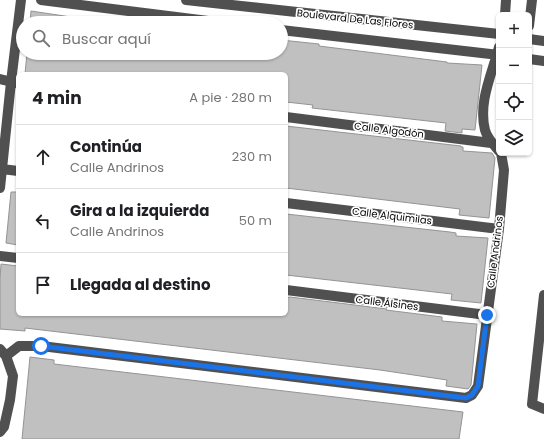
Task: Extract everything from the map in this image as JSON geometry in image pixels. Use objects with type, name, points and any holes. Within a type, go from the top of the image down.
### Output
[{"type":"street","points":[[20,16],[21,0]]},
{"type":"street","points":[[41,0],[168,16]]},
{"type":"street","name":"Boulevard De Las Flores","points":[[186,0],[224,2],[496,34]]},
{"type":"street","points":[[504,12],[506,0]]},
{"type":"street","points":[[531,12],[532,0]]},
{"type":"street","points":[[223,16],[224,2]]},
{"type":"street","name":"Boulevard De Las Flores","points":[[288,31],[496,53]]},
{"type":"street","points":[[532,39],[544,41]]},
{"type":"street","points":[[496,59],[487,85],[484,112],[485,131],[491,143],[496,148]]},
{"type":"street","points":[[532,59],[544,61]]},
{"type":"street","points":[[0,188],[2,152],[15,82],[17,60]]},
{"type":"street","points":[[0,79],[15,82]]},
{"type":"street","name":"Calle Algodón","points":[[288,117],[491,143]]},
{"type":"street","name":"Calle Andrinos","points":[[3,352],[19,346],[41,346],[466,398],[472,395],[478,386],[499,229],[504,170],[502,156]]},
{"type":"street","points":[[2,169],[16,171]]},
{"type":"street","name":"Calle Alquimilas","points":[[288,203],[499,229]]},
{"type":"street","points":[[0,256],[16,258]]},
{"type":"street","name":"Calle Álsines","points":[[288,290],[487,315]]},
{"type":"street","points":[[544,295],[532,404],[544,409]]},
{"type":"street","points":[[0,432],[4,427],[10,400],[13,376],[3,352]]},
{"type":"building","points":[[31,11],[64,16],[31,16]]},
{"type":"building","points":[[288,41],[447,63],[482,65],[475,130],[462,129],[462,133],[445,131],[446,123],[312,108],[313,105],[288,102],[288,72],[25,72],[26,60],[288,60]]},
{"type":"building","points":[[288,126],[461,146],[463,147],[463,151],[492,153],[495,158],[489,218],[459,215],[460,209],[288,188]]},
{"type":"building","points":[[11,192],[16,192],[16,245],[6,243]]},
{"type":"building","points":[[288,214],[450,232],[456,233],[456,236],[488,238],[481,303],[451,300],[452,294],[288,275]]},
{"type":"building","points":[[1,264],[16,266],[16,316],[288,316],[288,298],[290,297],[442,317],[442,321],[477,324],[471,385],[468,389],[446,386],[447,380],[380,370],[25,328],[25,331],[0,329]]},
{"type":"building","points":[[30,357],[54,360],[54,364],[463,412],[459,439],[22,439]]},
{"type":"route","points":[[41,346],[466,398],[472,395],[478,386],[487,315]]}]
